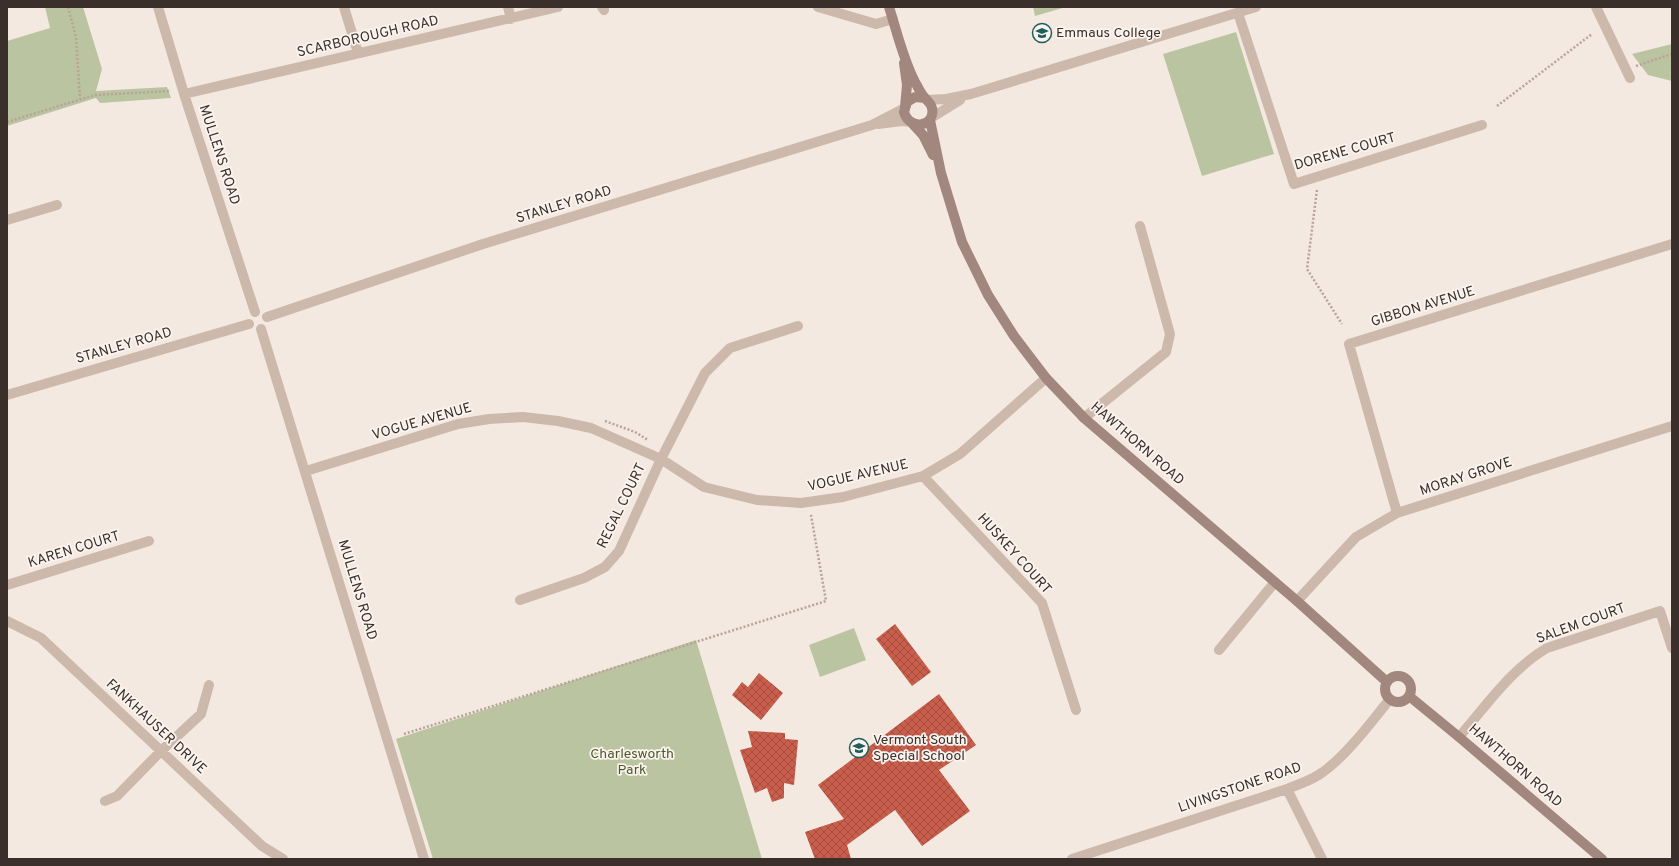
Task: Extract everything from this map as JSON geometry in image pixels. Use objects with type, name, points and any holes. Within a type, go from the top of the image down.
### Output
[{"type":"main road","points":[[889,7],[902,49],[915,82],[931,105],[932,110],[930,118],[921,124],[912,123],[906,116],[905,107],[907,85],[902,49]]},
{"type":"main road","points":[[905,107],[911,99],[920,97],[926,99]]},
{"type":"main road","name":"HAWTHORN ROAD","points":[[930,118],[941,173],[962,242],[988,295],[1014,336],[1046,378],[1084,418],[1297,601],[1387,682]]},
{"type":"main road","name":"HAWTHORN ROAD","points":[[912,123],[923,135],[941,173]]},
{"type":"main road","points":[[1399,676],[1407,680],[1411,688],[1409,696],[1398,702],[1390,699],[1385,689],[1387,682],[1394,677],[1399,676]]},
{"type":"main road","name":"HAWTHORN ROAD","points":[[1409,696],[1602,859]]},
{"type":"street","name":"MULLENS ROAD","points":[[158,7],[184,94],[254,312]]},
{"type":"street","points":[[344,7],[358,53]]},
{"type":"street","points":[[508,7],[511,19]]},
{"type":"street","name":"SCARBOROUGH ROAD","points":[[184,94],[558,7]]},
{"type":"street","points":[[818,7],[876,24],[893,19]]},
{"type":"street","points":[[926,99],[946,99],[971,94],[1256,7]]},
{"type":"street","points":[[1596,7],[1629,74]]},
{"type":"street","name":"DORENE COURT","points":[[1238,13],[1294,184],[1482,125]]},
{"type":"street","points":[[930,118],[971,94]]},
{"type":"street","name":"STANLEY ROAD","points":[[267,317],[483,244],[872,124],[905,107]]},
{"type":"street","name":"STANLEY ROAD","points":[[872,124],[902,121],[912,123]]},
{"type":"street","points":[[7,220],[57,206]]},
{"type":"street","points":[[1084,418],[1166,352],[1170,334],[1140,226]]},
{"type":"street","name":"GIBBON AVENUE","points":[[1397,513],[1349,344],[1672,244]]},
{"type":"street","points":[[254,312],[262,312],[267,317],[267,324],[261,329],[254,329],[249,324],[250,317],[254,312]]},
{"type":"street","name":"STANLEY ROAD","points":[[7,395],[249,324]]},
{"type":"street","name":"REGAL COURT","points":[[520,600],[584,578],[605,567],[619,551],[661,459],[705,373],[730,348],[798,326]]},
{"type":"street","name":"MULLENS ROAD","points":[[261,329],[424,859]]},
{"type":"street","name":"VOGUE AVENUE","points":[[306,472],[458,424],[489,419],[523,417],[558,421],[591,428],[661,459],[704,487],[758,500],[801,503],[843,497],[923,476],[960,454],[1046,378]]},
{"type":"street","name":"MORAY GROVE","points":[[1297,601],[1356,537],[1397,513],[1672,426]]},
{"type":"street","name":"HUSKEY COURT","points":[[923,476],[1042,603],[1076,710]]},
{"type":"street","name":"KAREN COURT","points":[[7,585],[149,541]]},
{"type":"street","points":[[1219,650],[1275,582]]},
{"type":"street","name":"SALEM COURT","points":[[1459,737],[1518,670],[1532,657],[1547,648],[1660,611],[1672,648]]},
{"type":"street","name":"FANKHAUSER DRIVE","points":[[7,621],[41,638],[262,846],[283,859]]},
{"type":"street","points":[[105,801],[117,796],[161,751],[201,714],[209,685]]},
{"type":"street","name":"LIVINGSTONE ROAD","points":[[1072,859],[1102,854],[1287,790],[1323,772],[1345,751],[1390,699]]},
{"type":"street","points":[[1287,790],[1322,859]]},
{"type":"path","points":[[68,7],[76,36],[80,100]]},
{"type":"path","points":[[1497,106],[1592,34]]},
{"type":"path","points":[[1629,74],[1672,54]]},
{"type":"path","points":[[7,122],[95,95],[171,91]]},
{"type":"path","points":[[1317,190],[1307,269],[1342,324]]},
{"type":"path","points":[[404,734],[826,601],[811,515]]},
{"type":"green space","points":[[45,7],[83,7],[102,69],[96,91],[167,87],[171,98],[100,103],[96,98],[7,126],[7,41],[50,28]]},
{"type":"green space","points":[[1033,7],[1066,7],[1035,16]]},
{"type":"green space","points":[[1236,32],[1274,154],[1202,176],[1163,54]]},
{"type":"green space","points":[[1672,44],[1672,81],[1648,75],[1632,54]]},
{"type":"green space","points":[[854,628],[866,660],[820,677],[809,645]]},
{"type":"green space","name":"Charlesworth Park","points":[[696,640],[762,859],[433,859],[396,739]]},
{"type":"building","points":[[895,624],[931,672],[912,686],[876,639]]},
{"type":"building","points":[[759,673],[783,693],[761,720],[732,695],[742,682],[748,687]]},
{"type":"building","points":[[939,694],[976,745],[939,770],[970,811],[922,846],[895,810],[847,845],[851,859],[815,859],[805,832],[844,819],[818,785]]},
{"type":"building","points":[[748,731],[785,733],[785,739],[798,740],[794,785],[784,783],[784,798],[772,802],[767,788],[755,793],[740,750],[752,747]]},
{"type":"place","name":"Emmaus College","points":[[1042,33]]},
{"type":"place","name":"Vermont South Special School","points":[[859,748]]}]
